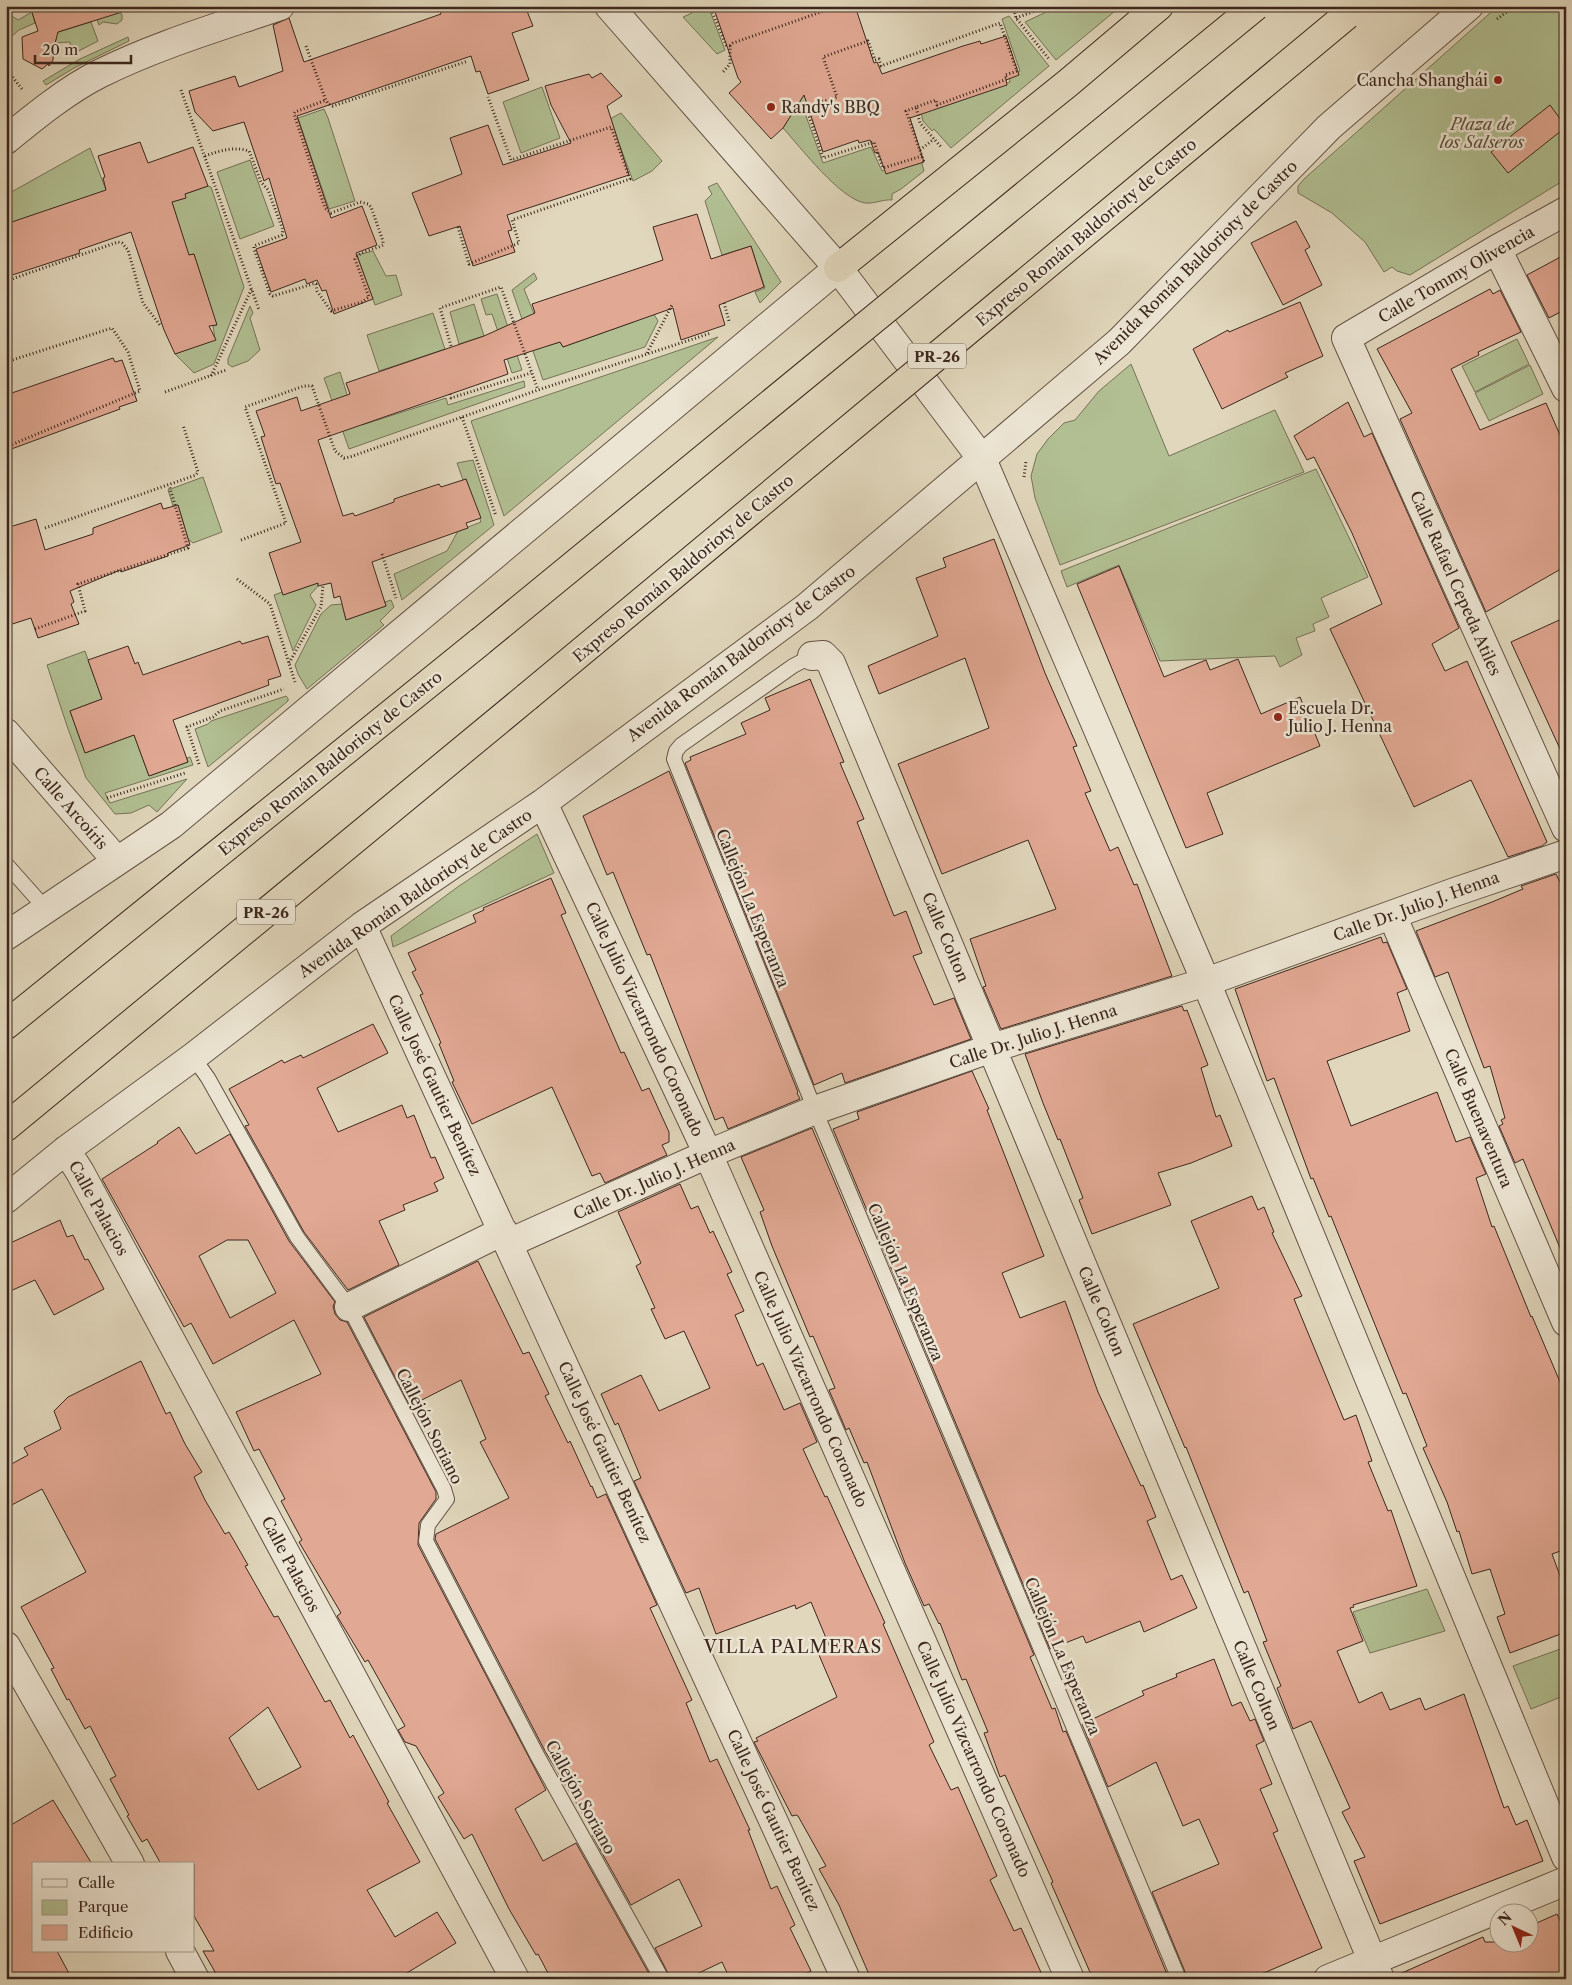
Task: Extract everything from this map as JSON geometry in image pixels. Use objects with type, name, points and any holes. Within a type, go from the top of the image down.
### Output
[{"type":"highway","points":[[838,268],[1159,6]]},
{"type":"highway","name":"Expreso Román Baldorioty de Castro","points":[[6,1026],[481,641],[1256,6]]},
{"type":"highway","name":"Expreso Román Baldorioty de Castro","points":[[6,1127],[527,697],[1352,11]]},
{"type":"highway","points":[[6,1000],[52,987]]},
{"type":"street","points":[[6,140],[38,114],[97,75],[163,45],[280,6]]},
{"type":"street","points":[[609,6],[838,268],[982,459],[1206,982],[1566,1857]]},
{"type":"street","name":"Avenida Román Baldorioty de Castro","points":[[6,1199],[66,1150],[193,1056],[362,926],[543,803],[807,607],[1119,342],[1329,127],[1469,6]]},
{"type":"street","name":"Calle Tommy Olivencia","points":[[1346,338],[1497,249],[1566,211]]},
{"type":"street","points":[[1497,249],[1566,388]]},
{"type":"street","points":[[6,936],[171,826],[838,268]]},
{"type":"street","name":"Calle Rafael Cepeda Atiles","points":[[1346,338],[1566,828]]},
{"type":"street","name":"Calle Colton","points":[[812,656],[822,655],[831,663],[1376,1970]]},
{"type":"street","name":"Calle Arcoíris","points":[[6,733],[117,861]]},
{"type":"street","name":"Calle Julio Vizcarrondo Coronado","points":[[543,803],[708,1154],[1070,1979]]},
{"type":"street","name":"Calle Dr. Julio J. Henna","points":[[349,1306],[506,1237],[815,1110],[992,1048],[1206,982],[1566,854]]},
{"type":"street","name":"Calle Buenaventura","points":[[1392,915],[1566,1322]]},
{"type":"street","name":"Calle José Gautier Benítez","points":[[362,926],[846,1979]]},
{"type":"street","name":"Calle Palacios","points":[[66,1150],[94,1198],[515,1979]]},
{"type":"street","points":[[6,1646],[129,1862]]},
{"type":"street","points":[[1328,1979],[1376,1970],[1566,1880]]},
{"type":"street","points":[[181,1952],[196,1979]]},
{"type":"lane","name":"Callejón La Esperanza","points":[[812,656],[793,666],[680,745],[674,759],[815,1110],[1179,1979]]},
{"type":"lane","points":[[6,864],[46,909]]},
{"type":"lane","name":"Callejón Soriano","points":[[193,1056],[208,1078],[297,1238],[349,1306],[446,1494],[445,1502],[428,1525],[426,1541],[537,1755],[662,1979]]},
{"type":"path","points":[[710,6],[726,45],[730,46]]},
{"type":"path","points":[[730,46],[733,43],[838,6]]},
{"type":"path","points":[[1013,6],[1016,18],[1054,65]]},
{"type":"path","points":[[1016,18],[1048,6]]},
{"type":"path","points":[[922,156],[883,168],[874,142],[823,158],[806,107],[837,97],[823,57],[868,41],[875,60],[879,59],[881,66],[1000,23],[1016,70],[1005,75],[1007,79],[937,105],[936,100],[906,111],[922,156],[929,168]]},
{"type":"path","points":[[306,46],[326,100],[328,104],[333,106],[468,61]]},
{"type":"path","points":[[723,72],[730,64],[730,46]]},
{"type":"path","points":[[6,69],[22,90]]},
{"type":"path","points":[[181,90],[259,310]]},
{"type":"path","points":[[458,227],[469,264],[519,243],[512,220],[630,179],[612,127],[511,160],[488,97]]},
{"type":"path","points":[[205,156],[232,149],[242,148],[249,151],[261,182],[268,190],[283,230],[282,235],[254,246],[254,249],[270,294],[273,296],[313,284],[331,311],[362,302],[369,297],[355,259],[357,255],[383,245],[371,207],[360,202],[331,213],[328,212],[325,208],[294,114],[326,100]]},
{"type":"path","points":[[916,107],[920,122],[947,154]]},
{"type":"path","points":[[920,150],[934,139]]},
{"type":"path","points":[[6,281],[118,242],[122,243],[128,250],[144,303],[160,325]]},
{"type":"path","points":[[451,346],[440,308],[501,287],[538,390]]},
{"type":"path","points":[[211,376],[252,288]]},
{"type":"path","points":[[724,303],[730,326]]},
{"type":"path","points":[[647,354],[672,304]]},
{"type":"path","points":[[6,362],[112,328],[128,352],[140,392],[6,447]]},
{"type":"path","points":[[241,540],[286,523],[245,408],[304,386],[312,386],[335,451],[344,458],[350,458],[538,390],[712,332]]},
{"type":"path","points":[[165,392],[226,370]]},
{"type":"path","points":[[450,394],[452,398],[531,373]]},
{"type":"path","points":[[462,417],[499,525]]},
{"type":"path","points":[[45,528],[192,477],[198,472],[183,425]]},
{"type":"path","points":[[35,629],[85,611],[78,584],[188,548],[169,485]]},
{"type":"path","points":[[382,554],[399,606]]},
{"type":"path","points":[[237,579],[270,604],[296,685]]},
{"type":"path","points":[[289,664],[321,607],[323,585]]},
{"type":"path","points":[[6,652],[8,641]]},
{"type":"path","points":[[201,768],[187,727],[213,717],[220,711],[288,688]]},
{"type":"path","points":[[107,798],[191,771]]},
{"type":"green space","points":[[92,6],[119,10],[122,20],[117,24],[103,22],[99,25]]},
{"type":"green space","points":[[689,6],[708,6],[725,50],[717,54],[683,17],[692,13]]},
{"type":"green space","points":[[1059,6],[1106,6],[1107,9],[1112,6],[1121,6],[1056,60],[1025,22]]},
{"type":"green space","name":"Plaza de los Salseros","points":[[1498,6],[1566,6],[1566,179],[1410,275],[1397,271],[1392,267],[1384,272],[1365,242],[1332,213],[1298,193],[1298,186]]},
{"type":"green space","points":[[32,12],[35,23],[19,30],[6,41],[6,15],[9,14],[18,20]]},
{"type":"green space","points":[[1009,16],[1049,66],[951,148],[934,129],[932,131],[923,121],[920,108],[935,108],[1010,82],[1009,76],[1020,71],[1002,19]]},
{"type":"green space","points":[[91,22],[98,41],[71,55],[70,42],[55,43],[56,39],[49,35]]},
{"type":"green space","points":[[128,37],[129,41],[74,68],[46,85],[43,81],[80,59]]},
{"type":"green space","points":[[542,87],[560,138],[521,153],[503,102]]},
{"type":"green space","points":[[807,90],[831,93],[802,105],[823,163],[871,147],[882,171],[921,160],[924,171],[892,194],[892,200],[865,203],[844,192],[821,172],[783,128]]},
{"type":"green space","points":[[324,109],[355,201],[329,209],[298,118]]},
{"type":"green space","points":[[621,113],[662,161],[652,171],[633,181],[610,119]]},
{"type":"green space","points":[[90,148],[106,190],[6,224],[6,195]]},
{"type":"green space","points":[[250,160],[274,226],[240,239],[217,172]]},
{"type":"green space","points":[[717,183],[781,282],[760,303],[755,292],[765,288],[751,246],[722,255],[705,201],[712,194],[708,187]]},
{"type":"green space","points":[[208,186],[211,187],[244,287],[214,364],[194,373],[175,354],[215,339],[213,326],[216,325],[194,254],[188,255],[172,202],[185,198],[185,194]]},
{"type":"green space","points":[[373,251],[386,276],[396,275],[402,295],[375,305],[357,255]]},
{"type":"green space","points":[[534,273],[537,279],[524,289],[547,346],[560,342],[563,347],[633,322],[652,311],[658,321],[645,347],[543,380],[512,290]]},
{"type":"green space","points":[[497,294],[522,370],[512,373],[492,314],[486,315],[481,299]]},
{"type":"green space","points":[[474,304],[484,336],[459,344],[450,312]]},
{"type":"green space","points":[[250,306],[253,313],[250,318],[260,350],[248,361],[232,367],[228,364],[228,359]]},
{"type":"green space","points":[[433,313],[445,349],[379,371],[367,335]]},
{"type":"green space","points":[[718,337],[504,516],[471,421]]},
{"type":"green space","points":[[1517,339],[1529,364],[1475,392],[1462,366]]},
{"type":"green space","points":[[1131,364],[1169,456],[1275,410],[1304,472],[1060,565],[1035,498],[1031,476],[1037,454],[1048,439],[1064,423],[1075,420],[1099,391]]},
{"type":"green space","points":[[1530,365],[1543,394],[1489,421],[1475,393]]},
{"type":"green space","points":[[340,372],[351,407],[355,407],[362,425],[446,398],[448,405],[524,381],[525,387],[349,449],[324,378]]},
{"type":"green space","points":[[473,460],[494,525],[402,600],[394,574],[447,551],[458,531],[481,522],[466,479],[463,480],[457,463]]},
{"type":"green space","points":[[1316,469],[1368,577],[1321,598],[1329,617],[1313,624],[1315,631],[1296,638],[1302,655],[1280,667],[1275,656],[1160,661],[1119,565],[1067,587],[1061,571]]},
{"type":"green space","points":[[203,477],[222,532],[193,543],[188,539],[178,505],[173,506],[168,490]]},
{"type":"green space","points":[[318,583],[318,586],[310,595],[316,605],[293,651],[274,595],[282,592],[283,595]]},
{"type":"green space","points":[[391,600],[394,607],[380,621],[384,625],[307,689],[295,665],[321,614],[331,605],[342,604],[346,620],[386,606],[385,602]]},
{"type":"green space","points":[[85,651],[102,699],[70,711],[85,753],[134,735],[149,776],[188,762],[187,758],[190,757],[193,765],[105,793],[110,803],[187,779],[157,812],[149,805],[131,813],[115,814],[86,778],[47,665]]},
{"type":"green space","points":[[286,696],[288,701],[208,767],[195,729],[211,721]]},
{"type":"green space","points":[[537,834],[554,873],[393,947],[391,936],[459,886]]},
{"type":"green space","points":[[1427,1589],[1445,1631],[1370,1653],[1353,1612]]},
{"type":"green space","points":[[1566,1647],[1566,1695],[1531,1709],[1513,1666]]},
{"type":"building","points":[[30,6],[121,6],[122,12],[58,32],[53,60],[49,66],[48,64],[42,69],[23,59],[22,37],[38,31]]},
{"type":"building","points":[[438,6],[525,6],[533,26],[512,33],[529,80],[488,94],[480,71],[476,72],[471,56],[297,116],[331,218],[362,206],[377,245],[356,253],[373,299],[334,314],[326,290],[322,291],[317,280],[307,284],[305,279],[271,292],[256,249],[287,238],[269,178],[264,181],[244,122],[213,131],[195,112],[189,91],[235,76],[239,87],[283,71],[273,25],[289,18],[304,62],[441,14]]},
{"type":"building","points":[[713,6],[855,6],[874,63],[877,62],[882,74],[963,46],[980,41],[981,44],[1006,36],[1019,75],[1006,80],[1007,85],[910,118],[924,162],[886,174],[878,152],[875,153],[870,140],[859,143],[858,140],[823,152],[804,95],[783,128],[771,139],[729,93],[741,82]]},
{"type":"building","points":[[601,73],[622,96],[607,106],[629,175],[507,215],[512,230],[508,231],[515,252],[473,266],[460,226],[429,236],[412,193],[462,174],[450,138],[488,125],[503,165],[571,143],[551,105],[545,86],[589,74],[592,78]]},
{"type":"building","points":[[1550,105],[1566,127],[1508,173],[1491,152]]},
{"type":"building","points":[[140,142],[148,163],[193,147],[208,186],[185,194],[186,198],[172,202],[189,255],[194,254],[217,325],[209,326],[216,340],[175,354],[164,330],[131,232],[79,250],[80,253],[6,277],[6,224],[106,190],[103,178],[105,177],[98,156]]},
{"type":"building","points":[[697,214],[711,259],[751,246],[764,287],[719,305],[725,325],[681,340],[673,308],[563,347],[560,342],[504,360],[508,374],[318,440],[343,516],[353,513],[355,516],[394,502],[394,499],[439,484],[441,487],[466,479],[481,518],[466,523],[468,528],[372,562],[386,606],[346,620],[340,596],[334,598],[331,583],[318,586],[318,583],[283,595],[269,553],[301,542],[280,483],[276,484],[261,437],[265,436],[256,411],[297,397],[301,411],[350,394],[346,383],[484,336],[535,313],[532,304],[663,260],[653,227]]},
{"type":"building","points":[[1296,221],[1310,247],[1305,250],[1322,285],[1283,305],[1251,243]]},
{"type":"building","points":[[1566,254],[1566,309],[1549,318],[1527,275]]},
{"type":"building","points":[[1490,289],[1493,294],[1500,290],[1521,332],[1478,352],[1479,355],[1451,369],[1480,430],[1546,403],[1566,449],[1566,566],[1486,612],[1400,419],[1412,413],[1377,349]]},
{"type":"building","points":[[1300,302],[1323,356],[1285,373],[1288,377],[1222,409],[1193,349],[1228,330],[1229,332]]},
{"type":"building","points":[[113,358],[115,362],[122,360],[137,401],[6,451],[6,395]]},
{"type":"building","points":[[1348,402],[1364,437],[1372,433],[1459,628],[1432,644],[1445,671],[1467,661],[1547,842],[1542,846],[1508,857],[1471,780],[1414,807],[1330,629],[1382,604],[1352,533],[1314,457],[1307,460],[1294,436]]},
{"type":"building","points":[[161,503],[163,509],[178,505],[190,545],[168,553],[168,556],[121,572],[120,570],[70,591],[74,602],[71,604],[79,624],[38,638],[31,618],[6,626],[6,528],[36,519],[45,550],[93,534],[93,528]]},
{"type":"building","points":[[994,539],[1045,673],[1077,746],[1073,747],[1091,791],[1085,793],[1110,851],[1118,847],[1134,885],[1137,884],[1172,976],[1001,1029],[983,987],[986,986],[970,939],[1056,909],[1028,840],[942,874],[898,764],[989,728],[965,658],[879,694],[868,666],[938,636],[916,578],[946,567],[943,558]]},
{"type":"building","points":[[1119,566],[1164,677],[1206,660],[1210,670],[1238,659],[1261,714],[1300,697],[1320,746],[1207,793],[1223,834],[1186,848],[1077,584]]},
{"type":"building","points":[[1566,617],[1566,762],[1511,642]]},
{"type":"building","points":[[268,636],[281,676],[268,680],[269,685],[173,720],[188,762],[149,776],[134,735],[85,753],[70,711],[102,699],[88,660],[128,646],[135,664],[138,662],[143,675],[240,641],[242,644]]},
{"type":"building","points":[[810,679],[844,762],[840,763],[864,819],[857,822],[894,916],[906,911],[922,953],[913,956],[934,1005],[954,998],[971,1039],[845,1083],[842,1073],[814,1085],[685,763],[691,760],[690,757],[746,734],[741,723],[770,710],[765,698]]},
{"type":"building","points":[[669,771],[800,1099],[728,1129],[723,1117],[715,1120],[650,954],[647,955],[613,872],[607,875],[583,816]]},
{"type":"building","points":[[1556,874],[1566,895],[1565,1260],[1523,1159],[1515,1163],[1499,1126],[1503,1124],[1501,1120],[1505,1118],[1490,1066],[1484,1068],[1448,972],[1435,977],[1416,931],[1523,889],[1521,886]]},
{"type":"building","points":[[551,878],[566,913],[561,915],[621,1053],[624,1052],[642,1091],[649,1088],[669,1132],[669,1142],[662,1145],[667,1155],[605,1183],[600,1173],[592,1176],[552,1087],[472,1124],[452,1082],[454,1081],[439,1044],[441,1043],[420,995],[423,994],[412,972],[416,970],[408,953],[476,922],[473,915],[484,910],[483,908]]},
{"type":"building","points":[[1381,937],[1383,943],[1387,942],[1407,989],[1397,993],[1410,1031],[1327,1061],[1351,1126],[1437,1092],[1456,1142],[1470,1137],[1486,1174],[1476,1178],[1492,1227],[1494,1226],[1566,1396],[1566,1549],[1552,1554],[1566,1592],[1566,1632],[1510,1653],[1497,1617],[1505,1614],[1490,1569],[1472,1574],[1459,1531],[1457,1532],[1447,1502],[1423,1448],[1427,1446],[1406,1393],[1403,1394],[1331,1216],[1329,1217],[1313,1178],[1311,1179],[1274,1078],[1267,1081],[1235,989]]},
{"type":"building","points":[[1182,1006],[1184,1011],[1187,1010],[1208,1065],[1201,1068],[1216,1117],[1220,1115],[1232,1146],[1191,1163],[1158,1173],[1171,1205],[1092,1234],[1079,1200],[1083,1198],[1060,1139],[1058,1140],[1043,1103],[1025,1054]]},
{"type":"building","points":[[373,1024],[388,1053],[317,1088],[338,1132],[402,1105],[407,1118],[414,1115],[431,1158],[435,1157],[444,1178],[434,1183],[438,1191],[403,1205],[405,1210],[379,1221],[399,1265],[348,1290],[304,1232],[245,1126],[249,1125],[229,1089],[282,1060],[284,1063],[301,1055],[303,1058]]},
{"type":"building","points":[[972,1071],[989,1109],[987,1110],[1044,1256],[1002,1273],[1020,1318],[1065,1301],[1098,1392],[1141,1486],[1143,1485],[1156,1517],[1147,1521],[1171,1580],[1182,1575],[1197,1608],[1144,1632],[1140,1621],[1086,1643],[1083,1636],[1050,1649],[833,1129],[859,1119],[857,1112]]},
{"type":"building","points":[[179,1127],[196,1154],[230,1134],[289,1241],[335,1302],[333,1306],[335,1314],[340,1320],[347,1322],[436,1492],[436,1499],[419,1523],[418,1545],[546,1790],[515,1809],[543,1861],[576,1843],[652,1979],[551,1979],[538,1954],[536,1955],[509,1909],[472,1834],[464,1839],[438,1797],[444,1793],[416,1746],[405,1742],[398,1730],[405,1726],[368,1660],[365,1662],[337,1616],[341,1613],[299,1542],[302,1540],[281,1501],[285,1499],[259,1449],[254,1451],[236,1412],[321,1374],[294,1320],[213,1364],[191,1323],[184,1327],[102,1179]],"holes":[[[227,1240],[248,1240],[276,1293],[230,1318],[199,1256]]]},
{"type":"building","points":[[812,1128],[1034,1655],[1030,1657],[1052,1709],[1055,1708],[1063,1732],[1066,1731],[1169,1979],[1093,1979],[1051,1883],[1053,1882],[1005,1775],[1000,1777],[984,1733],[988,1732],[966,1679],[962,1680],[940,1623],[929,1604],[924,1606],[905,1563],[867,1462],[864,1463],[849,1428],[846,1430],[829,1390],[835,1388],[813,1336],[810,1337],[772,1246],[760,1212],[764,1210],[741,1157]]},
{"type":"building","points":[[680,1184],[691,1209],[698,1206],[710,1233],[713,1231],[732,1272],[727,1274],[744,1311],[735,1315],[757,1366],[763,1363],[784,1410],[800,1403],[817,1442],[803,1449],[825,1497],[827,1496],[885,1623],[883,1624],[934,1742],[929,1745],[951,1790],[958,1787],[997,1876],[990,1880],[1014,1931],[1021,1928],[1044,1979],[871,1979],[839,1905],[819,1869],[826,1866],[798,1816],[792,1816],[754,1742],[758,1741],[756,1738],[837,1697],[819,1655],[831,1650],[811,1602],[796,1609],[795,1605],[716,1634],[699,1588],[686,1593],[634,1481],[641,1478],[618,1423],[615,1425],[601,1394],[641,1375],[659,1411],[710,1388],[684,1331],[665,1339],[651,1309],[655,1308],[636,1266],[641,1263],[618,1212]]},
{"type":"building","points":[[1252,1196],[1258,1210],[1264,1207],[1274,1232],[1272,1233],[1302,1296],[1294,1299],[1344,1420],[1356,1415],[1372,1461],[1368,1462],[1388,1511],[1391,1510],[1417,1586],[1353,1605],[1354,1607],[1350,1608],[1363,1641],[1337,1651],[1359,1703],[1382,1692],[1390,1710],[1420,1698],[1425,1710],[1464,1694],[1504,1808],[1508,1806],[1516,1825],[1527,1820],[1543,1861],[1380,1924],[1354,1861],[1365,1857],[1342,1812],[1350,1808],[1311,1721],[1293,1729],[1277,1688],[1281,1686],[1263,1642],[1267,1641],[1248,1591],[1244,1593],[1186,1447],[1133,1324],[1219,1288],[1191,1221]]},
{"type":"building","points":[[60,1220],[67,1237],[73,1235],[85,1260],[88,1259],[104,1289],[54,1315],[35,1280],[6,1293],[6,1245]]},
{"type":"building","points":[[478,1261],[523,1354],[529,1352],[549,1394],[545,1396],[568,1443],[570,1441],[597,1498],[606,1494],[657,1605],[650,1608],[692,1700],[686,1703],[710,1762],[717,1759],[750,1830],[748,1830],[771,1889],[777,1886],[795,1925],[790,1928],[811,1971],[795,1979],[730,1979],[722,1962],[686,1979],[671,1979],[655,1948],[702,1926],[679,1879],[631,1905],[592,1835],[595,1834],[545,1751],[435,1539],[436,1534],[509,1498],[480,1442],[486,1439],[461,1380],[410,1406],[364,1317]]},
{"type":"building","points":[[141,1361],[166,1414],[170,1412],[185,1444],[202,1472],[194,1477],[205,1500],[225,1534],[229,1532],[248,1565],[245,1566],[274,1617],[278,1616],[325,1702],[330,1700],[350,1738],[353,1735],[389,1802],[387,1803],[420,1862],[367,1890],[395,1937],[437,1912],[456,1943],[397,1979],[219,1979],[203,1951],[214,1951],[195,1918],[195,1862],[160,1862],[147,1839],[142,1842],[127,1816],[129,1815],[110,1779],[116,1776],[90,1726],[85,1729],[69,1699],[67,1700],[51,1669],[54,1668],[21,1607],[86,1572],[42,1489],[6,1508],[6,1467],[28,1455],[24,1448],[61,1429],[54,1411],[68,1397]],"holes":[[[268,1707],[301,1767],[258,1790],[229,1738]]]},
{"type":"building","points":[[1214,1659],[1232,1706],[1241,1702],[1250,1721],[1255,1719],[1264,1741],[1256,1745],[1272,1784],[1260,1789],[1278,1831],[1273,1833],[1322,1948],[1250,1979],[1188,1979],[1152,1892],[1219,1864],[1199,1819],[1183,1826],[1156,1762],[1108,1787],[1082,1724],[1144,1695],[1142,1691],[1177,1677],[1176,1674]]},
{"type":"building","points":[[53,1800],[91,1862],[32,1862],[32,1952],[58,1952],[72,1979],[6,1979],[6,1828]]},
{"type":"building","points":[[1557,1914],[1566,1933],[1566,1979],[1395,1979],[1395,1976],[1483,1937],[1485,1942],[1490,1942],[1490,1952],[1540,1952],[1540,1922]]},
{"type":"place","name":"Cancha Shanghái","points":[[1498,80]]},
{"type":"place","name":"Randy's BBQ","points":[[771,107]]},
{"type":"place","name":"Escuela Dr. Julio J. Henna","points":[[1278,717]]},
{"type":"district","name":"VILLA PALMERAS","points":[[793,1647]]}]
